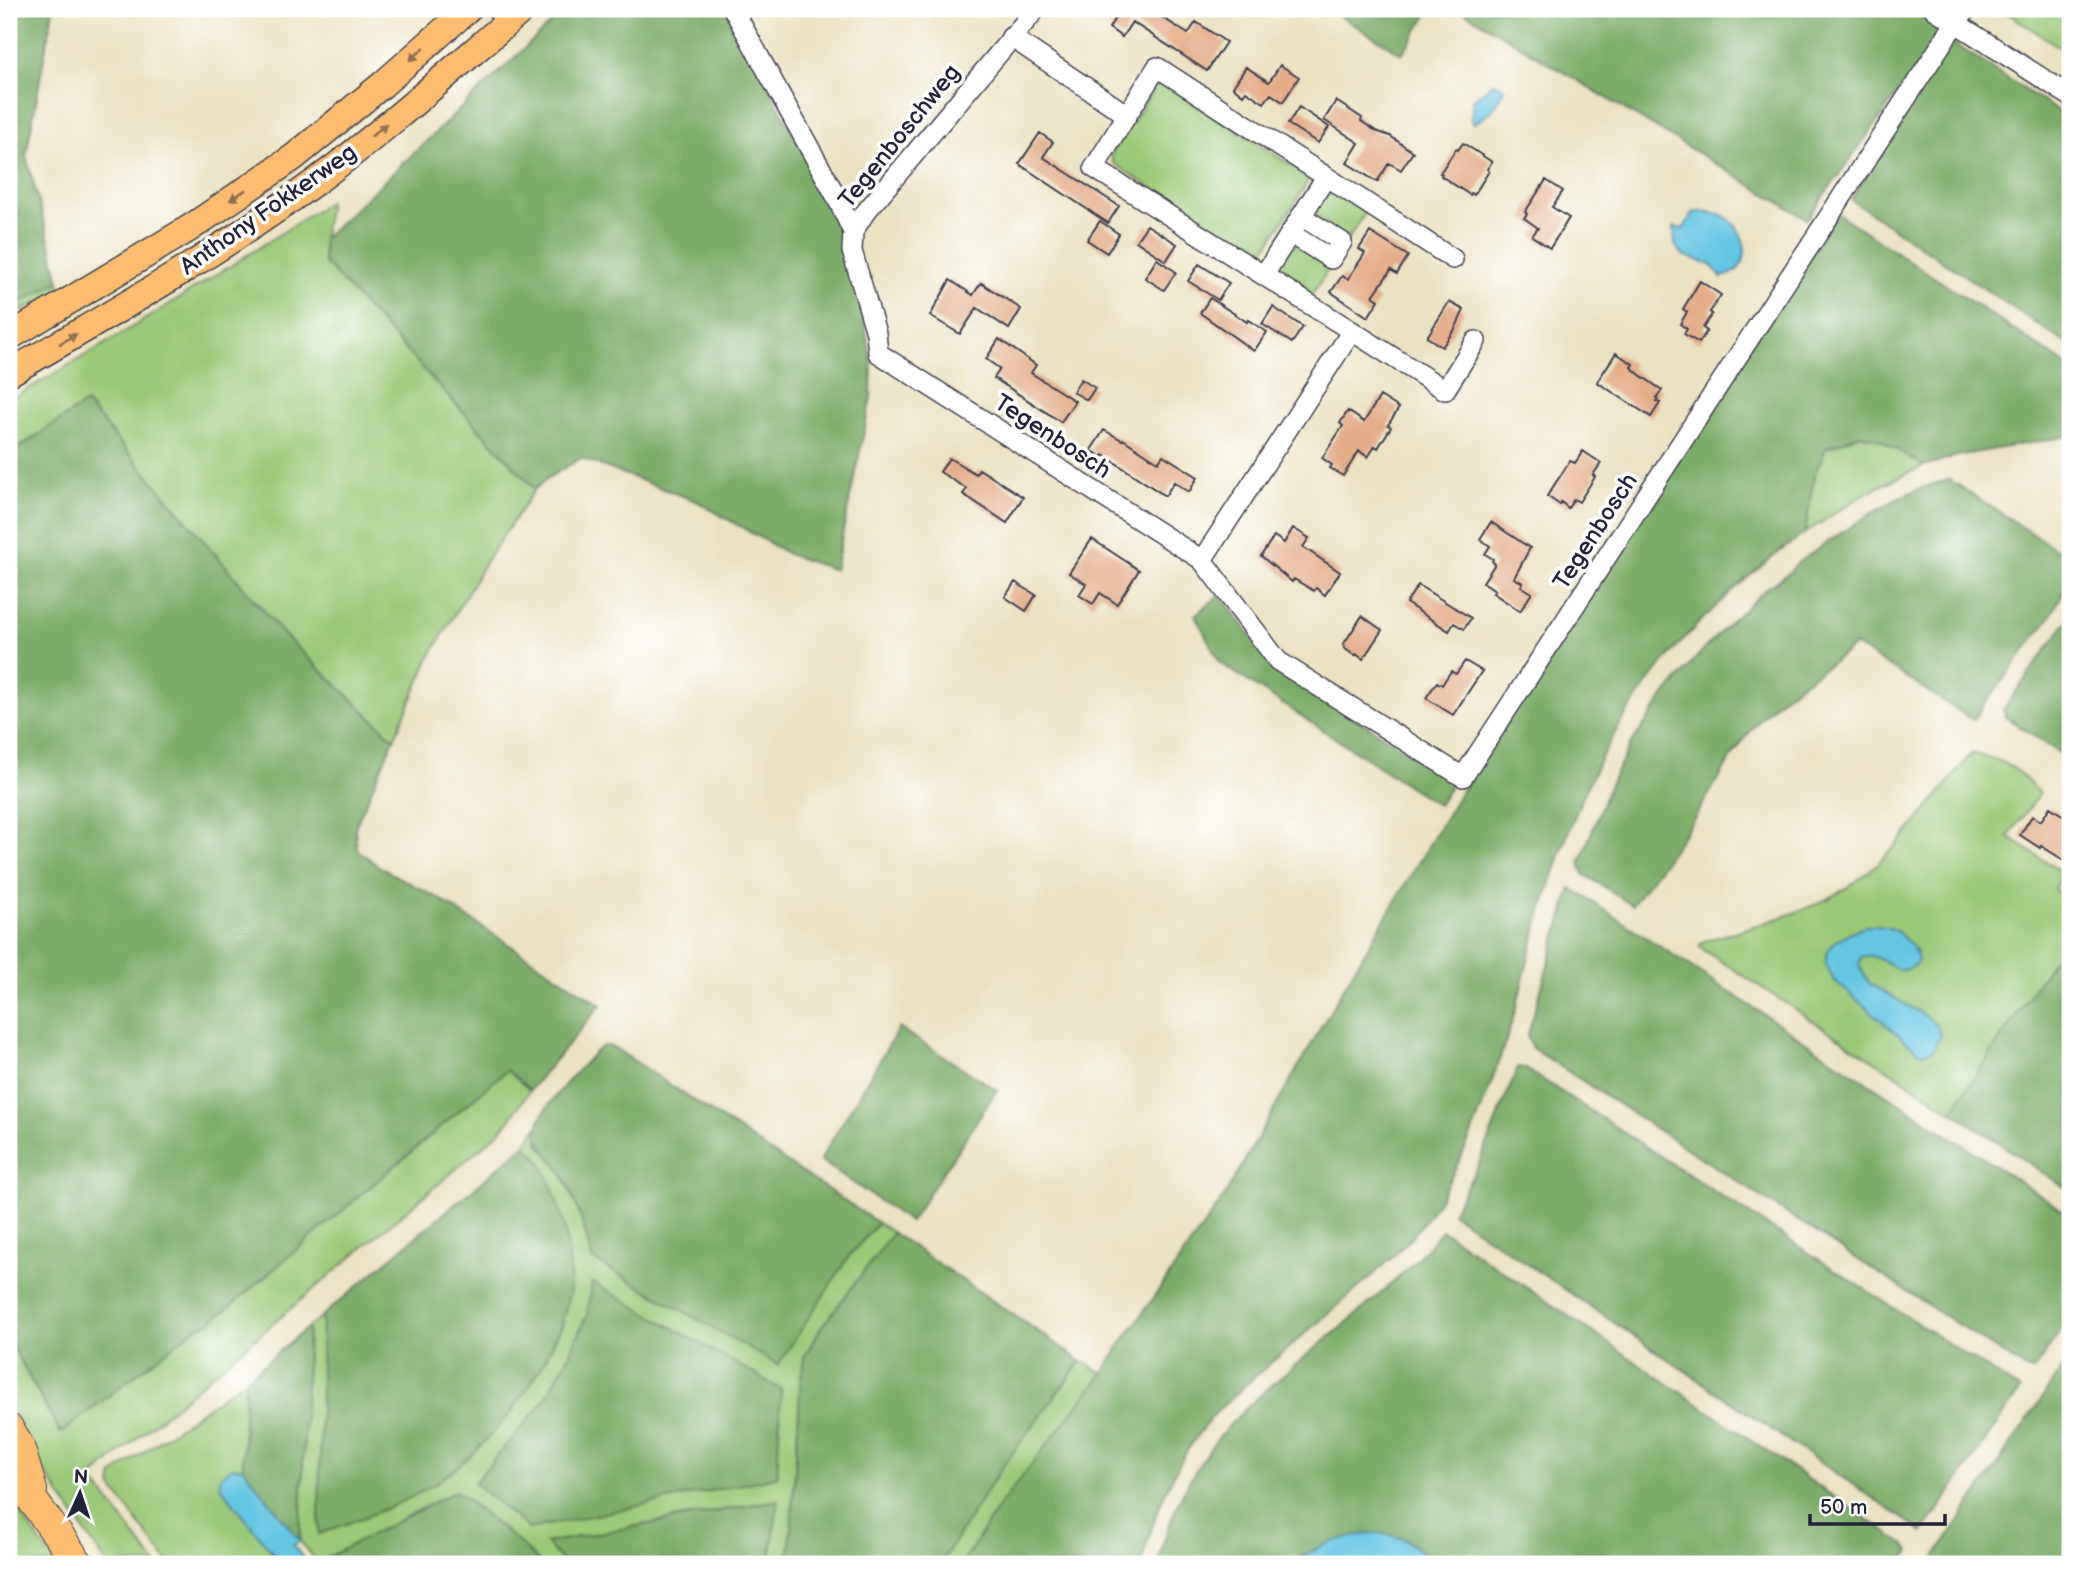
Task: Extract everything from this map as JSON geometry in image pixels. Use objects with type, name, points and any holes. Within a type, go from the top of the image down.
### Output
[{"type":"highway","points":[[9,1429],[19,1446],[39,1510]]},
{"type":"highway","points":[[9,1468],[79,1564]]},
{"type":"main road","name":"Anthony Fokkerweg","points":[[9,337],[190,228],[294,157],[382,85],[468,9]]},
{"type":"main road","name":"Anthony Fokkerweg","points":[[9,373],[198,260],[316,181],[403,111],[508,11]]},
{"type":"street","points":[[733,9],[853,232]]},
{"type":"street","name":"Tegenboschweg","points":[[878,353],[876,333],[852,251],[853,232],[864,214],[1035,9]]},
{"type":"street","points":[[1934,9],[1961,16],[2070,96]]},
{"type":"street","name":"Tegenbosch","points":[[878,353],[1202,560],[1278,661],[1464,777],[1844,207],[1961,16]]},
{"type":"street","points":[[1012,37],[1127,115]]},
{"type":"street","points":[[1453,259],[1157,67],[1094,168],[1445,390],[1476,341]]},
{"type":"street","points":[[1264,275],[1326,177]]},
{"type":"street","points":[[1202,560],[1352,331]]},
{"type":"green space","points":[[9,9],[53,9],[26,156],[59,282],[9,308],[9,248],[15,234],[9,196]]},
{"type":"green space","points":[[566,9],[728,9],[829,202],[843,232],[860,298],[872,364],[871,398],[835,570],[790,555],[696,501],[581,458],[535,489],[324,262],[323,239]]},
{"type":"green space","points":[[1328,9],[1431,9],[1402,54]]},
{"type":"green space","points":[[1459,9],[1922,9],[1937,18],[1940,35],[1807,219]]},
{"type":"green space","points":[[2001,9],[2070,9],[2070,54]]},
{"type":"green space","points":[[1950,41],[2070,119],[2070,346],[1851,200]]},
{"type":"green space","points":[[1161,82],[1306,175],[1306,185],[1262,254],[1256,256],[1113,163],[1111,155],[1157,84]]},
{"type":"green space","points":[[1336,190],[1368,209],[1347,241],[1312,212],[1324,193]]},
{"type":"green space","points":[[329,202],[323,239],[324,262],[535,489],[484,564],[431,655],[394,739],[286,637],[86,403],[9,454],[9,400],[170,304]]},
{"type":"green space","points":[[1837,213],[2070,367],[2070,436],[1956,456],[1924,466],[1879,439],[1860,434],[1826,448],[1814,475],[1805,533],[1754,572],[1684,639],[1643,689],[1610,742],[1583,796],[1551,881],[1511,1025],[1482,1108],[1451,1177],[1423,1222],[1383,1266],[1212,1417],[1177,1468],[1153,1525],[1141,1564],[962,1564],[999,1506],[1103,1373],[1225,1195],[1348,980],[1475,768]]},
{"type":"green space","points":[[1298,244],[1331,265],[1310,298],[1281,278],[1278,266],[1289,247]]},
{"type":"green space","points":[[59,282],[62,291],[9,317],[9,308]]},
{"type":"green space","points":[[86,403],[286,637],[394,739],[355,827],[357,849],[381,868],[438,898],[601,1005],[530,1090],[507,1070],[227,1309],[207,1324],[196,1328],[61,1433],[9,1341],[9,454]]},
{"type":"green space","points":[[1860,434],[1879,439],[1924,466],[1869,491],[1805,533],[1814,475],[1826,448]]},
{"type":"green space","points":[[1950,480],[2070,558],[2070,580],[2050,617],[1973,720],[1855,645],[1786,695],[1765,714],[1734,754],[1682,836],[1632,905],[1584,874],[1580,863],[1610,784],[1632,742],[1663,698],[1701,652],[1730,622],[1796,564],[1890,503],[1930,485]]},
{"type":"green space","points":[[1220,595],[1275,667],[1454,781],[1438,805],[1220,663],[1195,615]]},
{"type":"green space","points":[[2070,617],[2070,760],[2007,718],[2003,710]]},
{"type":"green space","points":[[1972,753],[2000,761],[2015,769],[2040,793],[2008,837],[2062,872],[2054,889],[2070,899],[2070,967],[2053,960],[1952,1111],[1699,947],[1702,942],[1814,905],[1851,885],[1890,852]],"holes":[[[1905,940],[1916,952],[1917,962],[1903,970],[1869,956],[1861,957],[1859,965],[1869,983],[1927,1017],[1925,1053],[1917,1050],[1834,980],[1826,965]]]},
{"type":"green space","points":[[1571,888],[2070,1215],[2070,1317],[2033,1371],[1532,1048],[1527,1037]]},
{"type":"green space","points":[[2056,959],[2070,967],[2070,1191],[1952,1111]]},
{"type":"green space","points":[[899,1028],[997,1090],[910,1222],[820,1160]]},
{"type":"green space","points":[[603,1046],[616,1049],[878,1223],[849,1256],[778,1365],[592,1259],[572,1194],[559,1167],[542,1146],[538,1127],[554,1098]]},
{"type":"green space","points":[[1518,1067],[1526,1069],[2020,1390],[1923,1532],[1452,1213],[1478,1166]]},
{"type":"green space","points":[[507,1070],[530,1090],[495,1136],[91,1477],[156,1564],[107,1564],[9,1415],[9,1341],[60,1432],[196,1328],[207,1324],[227,1309]]},
{"type":"green space","points":[[538,1126],[538,1142],[561,1171],[583,1221],[592,1259],[778,1364],[849,1256],[878,1223],[893,1233],[821,1328],[804,1357],[790,1544],[786,1564],[770,1564],[777,1500],[546,1543],[565,1564],[541,1564],[456,1491],[323,1561],[325,1564],[319,1564],[300,1541],[308,1327],[322,1316],[319,1534],[392,1505],[435,1483],[511,1413],[542,1364],[563,1324],[538,1157],[524,1146]],"holes":[[[587,1315],[529,1529],[475,1482],[542,1404],[567,1360]]]},
{"type":"green space","points":[[524,1146],[541,1162],[550,1182],[566,1236],[570,1272],[569,1294],[562,1321],[537,1374],[520,1400],[480,1446],[436,1483],[379,1512],[319,1534],[322,1316]]},
{"type":"green space","points":[[1442,1230],[1905,1545],[1910,1551],[1901,1564],[1432,1564],[1405,1539],[1304,1555],[1295,1564],[1158,1564],[1181,1498],[1201,1462],[1221,1435],[1268,1388],[1390,1285]]},
{"type":"green space","points":[[893,1233],[1081,1361],[1002,1467],[940,1564],[786,1564],[790,1544],[804,1357],[821,1328]]},
{"type":"green space","points":[[592,1282],[781,1389],[777,1477],[529,1529],[474,1483],[542,1404],[567,1360],[587,1315]]},
{"type":"green space","points":[[308,1327],[300,1541],[243,1468],[245,1380]]},
{"type":"green space","points":[[2070,1357],[2070,1564],[1930,1564]]},
{"type":"green space","points":[[1081,1361],[1103,1373],[999,1506],[962,1564],[940,1564],[1002,1467]]},
{"type":"green space","points":[[245,1380],[243,1468],[233,1467],[221,1486],[281,1564],[169,1564],[111,1486],[113,1474]]},
{"type":"green space","points":[[456,1491],[541,1564],[325,1564],[322,1560]]},
{"type":"green space","points":[[9,1498],[56,1564],[21,1564],[9,1546]]},
{"type":"green space","points":[[778,1500],[770,1564],[565,1564],[546,1543]]},
{"type":"water","points":[[1493,83],[1504,88],[1499,100],[1489,113],[1474,123],[1471,121],[1473,100]]},
{"type":"water","points":[[1704,211],[1726,217],[1741,235],[1744,257],[1742,264],[1732,274],[1722,277],[1711,265],[1683,255],[1675,245],[1674,227],[1683,229],[1693,213]]},
{"type":"water","points":[[1865,926],[1894,930],[1906,939],[1915,952],[1918,961],[1903,970],[1869,956],[1861,957],[1859,965],[1869,983],[1927,1017],[1937,1026],[1940,1036],[1933,1050],[1925,1053],[1917,1051],[1834,980],[1829,972],[1826,957],[1833,944]]},
{"type":"water","points":[[233,1467],[243,1468],[300,1541],[293,1545],[308,1564],[281,1564],[221,1487],[220,1477]]},
{"type":"water","points":[[1372,1533],[1399,1537],[1419,1550],[1432,1564],[1295,1564],[1321,1546]]},
{"type":"building","points":[[1112,9],[1149,9],[1188,34],[1196,22],[1226,42],[1207,71],[1132,22],[1122,37],[1109,28],[1118,13]]},
{"type":"building","points":[[1280,65],[1299,77],[1283,102],[1271,94],[1264,103],[1246,91],[1243,95],[1233,87],[1246,67],[1269,82]]},
{"type":"building","points":[[1336,101],[1376,131],[1390,136],[1413,152],[1401,170],[1389,163],[1377,182],[1347,163],[1359,143],[1324,120]]},
{"type":"building","points":[[1299,107],[1329,127],[1318,143],[1288,124]]},
{"type":"building","points":[[1040,133],[1053,142],[1043,157],[1119,206],[1108,223],[1019,164]]},
{"type":"building","points":[[1463,143],[1492,162],[1474,195],[1470,195],[1440,173]]},
{"type":"building","points":[[1546,180],[1563,191],[1552,207],[1569,218],[1550,248],[1532,236],[1538,228],[1524,218],[1527,214],[1525,212]]},
{"type":"building","points":[[1100,221],[1119,234],[1107,253],[1087,240]]},
{"type":"building","points":[[1147,225],[1177,244],[1166,261],[1136,241]]},
{"type":"building","points":[[1370,232],[1408,256],[1397,274],[1391,270],[1373,296],[1379,300],[1368,317],[1331,292],[1342,276],[1348,279],[1365,253],[1359,249]]},
{"type":"building","points":[[1157,259],[1176,272],[1164,290],[1145,278]]},
{"type":"building","points":[[1199,264],[1229,283],[1218,300],[1188,281]]},
{"type":"building","points":[[950,280],[973,295],[981,283],[1021,309],[1009,329],[977,308],[960,334],[930,316]]},
{"type":"building","points":[[1700,281],[1721,295],[1710,312],[1712,314],[1703,328],[1707,331],[1699,343],[1684,334],[1687,329],[1680,324],[1687,312],[1683,309]]},
{"type":"building","points":[[1210,298],[1267,332],[1254,351],[1200,313]]},
{"type":"building","points":[[1449,302],[1464,310],[1442,347],[1427,337]]},
{"type":"building","points":[[1273,307],[1303,327],[1292,343],[1262,324]]},
{"type":"building","points":[[999,339],[1036,365],[1031,373],[1075,401],[1061,422],[994,378],[1000,369],[986,359]]},
{"type":"building","points":[[1616,353],[1633,364],[1631,367],[1640,375],[1662,390],[1656,398],[1660,403],[1651,417],[1597,382]]},
{"type":"building","points":[[1081,379],[1095,388],[1087,400],[1073,392]]},
{"type":"building","points":[[1380,396],[1399,408],[1388,425],[1391,427],[1378,448],[1375,446],[1368,457],[1359,451],[1343,476],[1330,468],[1332,465],[1322,458],[1343,426],[1340,423],[1348,411],[1364,422]]},
{"type":"building","points":[[1104,430],[1158,462],[1163,455],[1198,477],[1189,492],[1174,482],[1165,496],[1104,455],[1102,457],[1091,450]]},
{"type":"building","points":[[1583,451],[1601,463],[1579,502],[1574,499],[1568,508],[1547,496],[1570,461],[1575,463]]},
{"type":"building","points":[[949,458],[976,474],[979,469],[1023,497],[1007,523],[963,494],[967,489],[940,472]]},
{"type":"building","points":[[1491,522],[1530,548],[1514,578],[1532,593],[1520,611],[1493,593],[1495,590],[1483,582],[1495,564],[1493,559],[1485,554],[1490,546],[1480,539]]},
{"type":"building","points":[[1293,528],[1309,538],[1303,547],[1340,572],[1325,595],[1294,579],[1292,582],[1261,556],[1274,536],[1284,543]]},
{"type":"building","points":[[1092,539],[1139,570],[1117,604],[1100,593],[1093,604],[1079,595],[1086,584],[1069,573]]},
{"type":"building","points":[[1015,582],[1036,595],[1026,611],[1005,597]]},
{"type":"building","points":[[1418,585],[1471,618],[1464,629],[1454,623],[1449,631],[1406,603]]},
{"type":"building","points":[[1362,616],[1382,630],[1363,659],[1356,654],[1355,656],[1343,645]]},
{"type":"building","points":[[1465,661],[1482,671],[1453,715],[1426,698],[1437,682],[1442,685],[1451,671],[1456,674]]},
{"type":"building","points":[[2050,807],[2070,820],[2070,864],[2020,835],[2032,816],[2041,821]]}]
